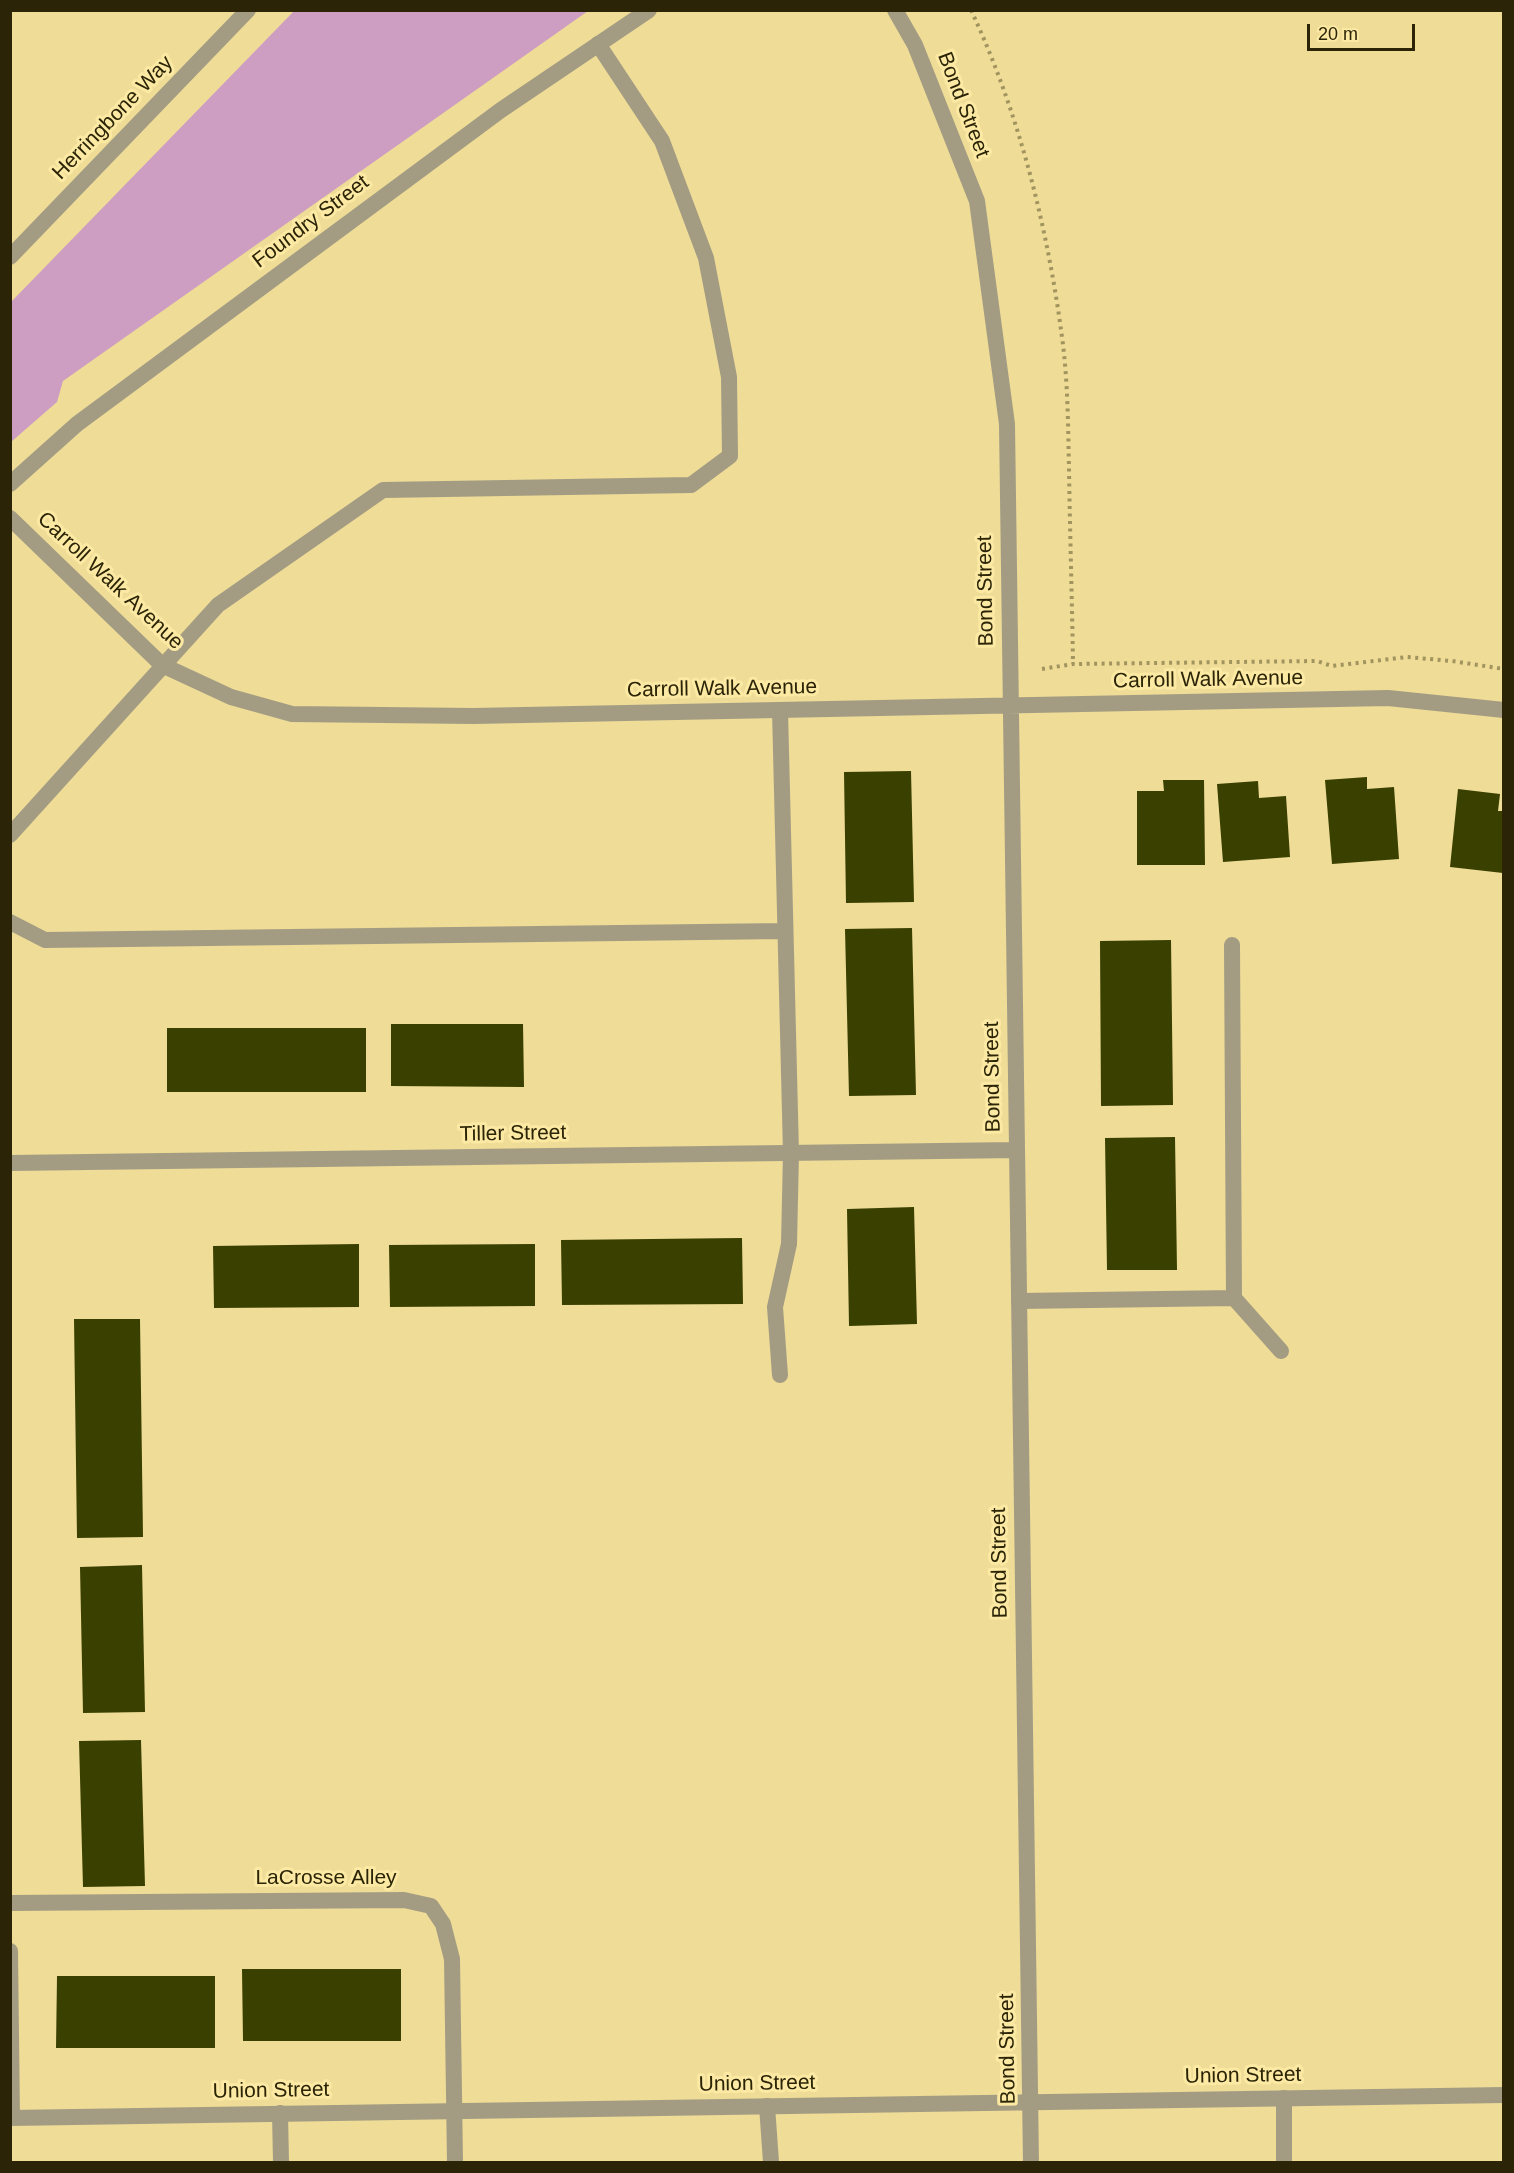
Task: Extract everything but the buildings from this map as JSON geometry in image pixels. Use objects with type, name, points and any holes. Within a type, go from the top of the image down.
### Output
[{"type":"street","name":"Herringbone Way","points":[[10,257],[248,10]]},
{"type":"street","name":"Foundry Street","points":[[10,484],[77,423],[501,110],[649,10]]},
{"type":"street","name":"Bond Street","points":[[895,10],[915,45],[977,201],[1007,424],[1031,2163]]},
{"type":"street","points":[[10,835],[218,605],[383,490],[691,485],[730,456],[729,377],[706,258],[662,141],[598,44]]},
{"type":"street","name":"Carroll Walk Avenue","points":[[10,518],[162,665],[231,697],[292,714],[473,716],[1388,698],[1503,710]]},
{"type":"street","points":[[780,711],[791,1153],[789,1244],[775,1307],[780,1375]]},
{"type":"street","points":[[10,922],[45,940],[785,931]]},
{"type":"street","points":[[1232,945],[1234,1298],[1281,1351]]},
{"type":"street","name":"Tiller Street","points":[[10,1163],[1017,1150]]},
{"type":"street","points":[[1019,1301],[1234,1298]]},
{"type":"street","name":"LaCrosse Alley","points":[[10,1903],[404,1900],[431,1906],[443,1924],[452,1959],[455,2163]]},
{"type":"street","points":[[10,1951],[11,2118]]},
{"type":"street","name":"Union Street","points":[[11,2118],[1503,2095]]},
{"type":"street","points":[[1284,2098],[1284,2163]]},
{"type":"street","points":[[768,2106],[771,2163]]},
{"type":"street","points":[[280,2113],[281,2163]]},
{"type":"path","points":[[971,10],[1007,100],[1031,175],[1063,339],[1067,394],[1073,664]]},
{"type":"path","points":[[1042,669],[1073,664],[1317,661],[1332,666],[1407,657],[1503,669]]},
{"type":"shaded area","points":[[294,11],[588,11],[63,381],[57,402],[11,442],[11,302]]}]
